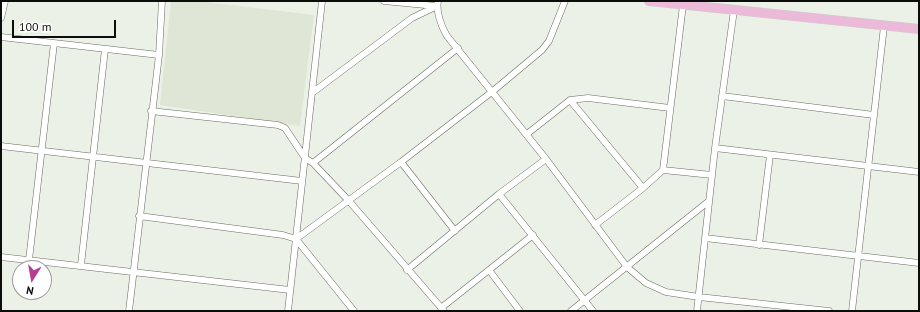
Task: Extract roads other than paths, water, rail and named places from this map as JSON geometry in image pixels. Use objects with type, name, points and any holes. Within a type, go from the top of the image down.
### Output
[{"type":"main road","points":[[649,1],[919,29]]},
{"type":"street","points":[[1,18],[5,1]]},
{"type":"street","points":[[129,311],[145,162],[159,55],[162,1]]},
{"type":"street","points":[[288,311],[322,1]]},
{"type":"street","points":[[384,1],[438,4]]},
{"type":"street","points":[[296,239],[402,162],[493,91],[542,50],[549,41],[565,1]]},
{"type":"street","points":[[312,93],[412,18],[438,4]]},
{"type":"street","points":[[438,4],[443,29],[527,134],[627,267],[654,288],[699,297],[829,311]]},
{"type":"street","points":[[595,225],[643,188],[663,170],[682,5]]},
{"type":"street","points":[[697,311],[715,148],[734,10]]},
{"type":"street","points":[[852,311],[884,26]]},
{"type":"street","points":[[1,37],[159,55]]},
{"type":"street","points":[[1,257],[29,260],[43,151],[54,42]]},
{"type":"street","points":[[313,164],[458,48]]},
{"type":"street","points":[[81,265],[105,49]]},
{"type":"street","points":[[722,96],[874,115]]},
{"type":"street","points":[[527,134],[570,100],[588,98],[670,108]]},
{"type":"street","points":[[570,100],[643,188]]},
{"type":"street","points":[[151,111],[278,125],[285,128],[305,158],[313,164],[349,201],[442,309],[532,235]]},
{"type":"street","points":[[1,146],[302,181]]},
{"type":"street","points":[[715,148],[919,172]]},
{"type":"street","points":[[759,245],[770,155]]},
{"type":"street","points":[[408,270],[499,194],[546,159]]},
{"type":"street","points":[[402,162],[455,231]]},
{"type":"street","points":[[663,170],[712,175]]},
{"type":"street","points":[[499,194],[593,311]]},
{"type":"street","points":[[572,311],[709,201]]},
{"type":"street","points":[[139,216],[283,234],[296,239],[354,311]]},
{"type":"street","points":[[705,238],[919,263]]},
{"type":"street","points":[[52,262],[290,290]]},
{"type":"street","points":[[489,270],[520,311]]}]
